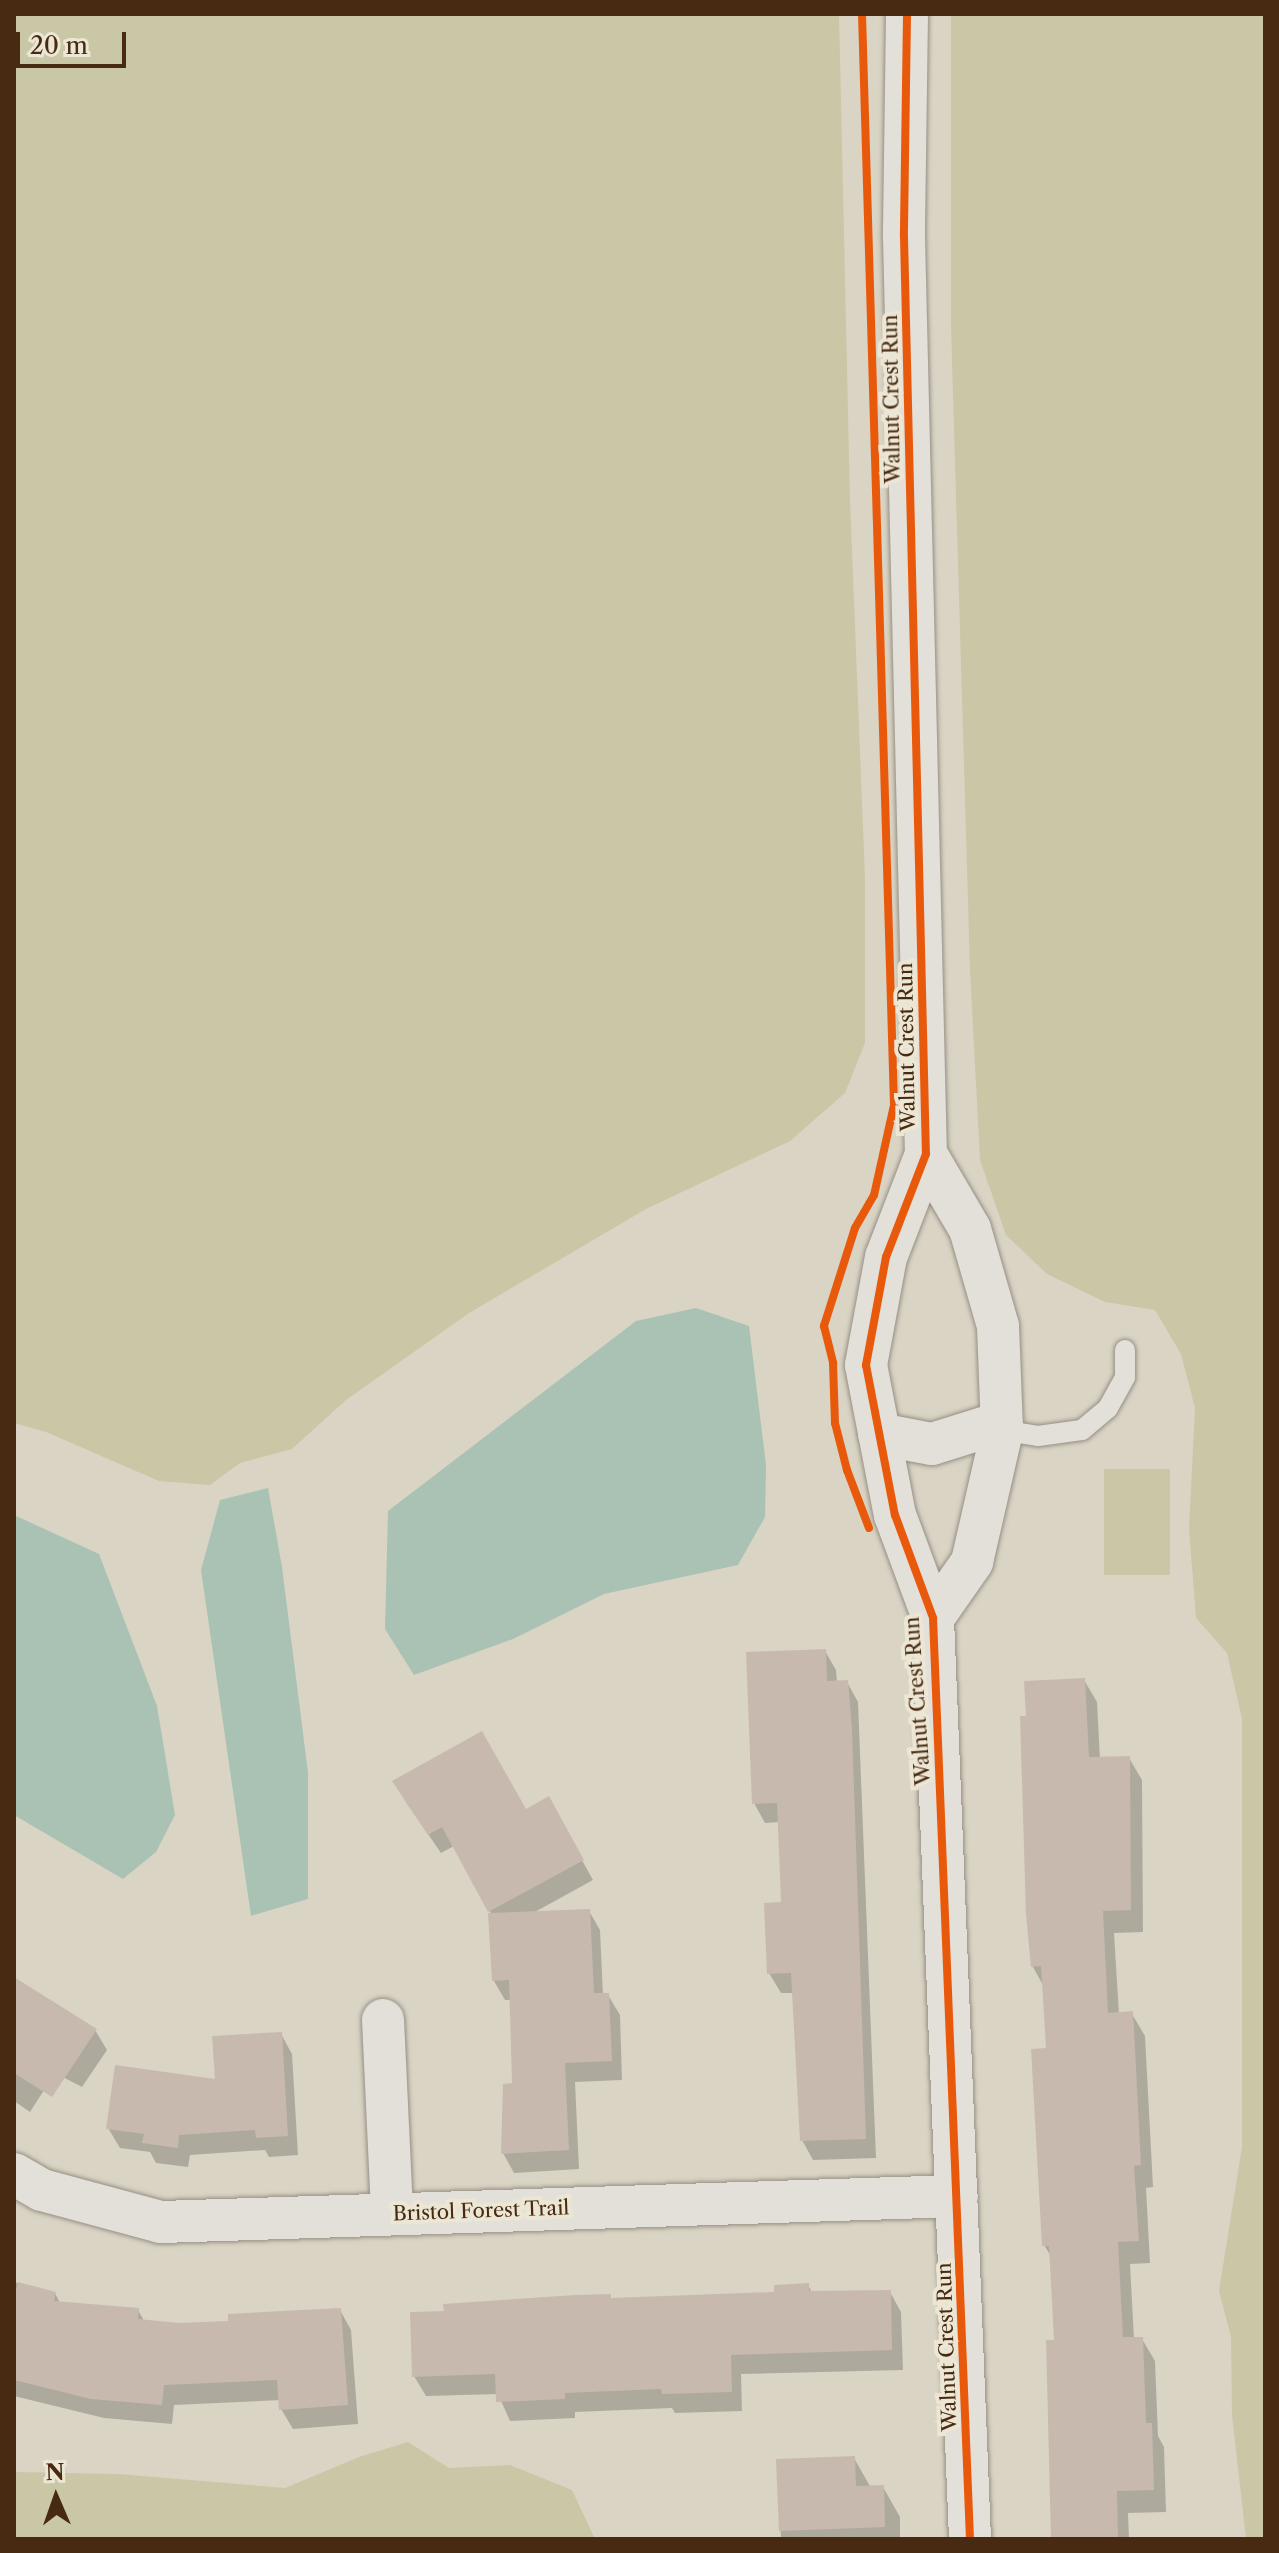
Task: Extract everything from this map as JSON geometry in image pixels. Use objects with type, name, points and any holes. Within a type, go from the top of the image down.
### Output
[{"type":"street","name":"Walnut Crest Run","points":[[907,14],[904,237],[926,1154],[886,1257],[866,1365],[895,1515],[933,1618],[970,2539]]},
{"type":"street","name":"Walnut Crest Run","points":[[926,1154],[970,1229],[998,1326],[1002,1422],[972,1562],[933,1618]]},
{"type":"street","points":[[879,1434],[932,1444],[1002,1422]]},
{"type":"street","points":[[383,2020],[392,2214]]},
{"type":"street","name":"Bristol Forest Trail","points":[[14,2174],[42,2190],[161,2222],[957,2196]]},
{"type":"lane","points":[[1002,1422],[1019,1433],[1038,1436],[1082,1430],[1108,1408],[1125,1377],[1125,1350]]},
{"type":"shaded area","points":[[14,14],[839,14],[850,500],[865,878],[865,1043],[845,1093],[790,1141],[646,1209],[469,1313],[346,1400],[292,1449],[240,1463],[210,1485],[159,1481],[46,1432],[14,1423]]},
{"type":"shaded area","points":[[951,14],[1265,14],[1265,2539],[1246,2539],[1232,2415],[1231,2337],[1219,2291],[1242,2147],[1242,1719],[1227,1653],[1196,1618],[1189,1529],[1195,1408],[1181,1354],[1155,1310],[1105,1302],[1047,1274],[1006,1235],[980,1160],[970,970],[951,326]]},
{"type":"shaded area","points":[[696,1308],[749,1326],[766,1465],[765,1517],[738,1565],[604,1594],[513,1639],[414,1675],[385,1629],[388,1511],[636,1321]]},
{"type":"shaded area","points":[[1104,1469],[1170,1469],[1170,1575],[1104,1575]]},
{"type":"shaded area","points":[[268,1488],[282,1567],[308,1773],[308,1899],[251,1916],[201,1570],[220,1500]]},
{"type":"shaded area","points":[[14,1515],[99,1554],[157,1706],[175,1815],[156,1852],[123,1879],[14,1815]]},
{"type":"shaded area","points":[[408,2442],[449,2468],[510,2465],[572,2490],[595,2539],[14,2539],[14,2472],[118,2474],[285,2488],[359,2457]]},
{"type":"building","points":[[826,1649],[827,1681],[848,1680],[852,1729],[866,2139],[800,2141],[791,1973],[767,1974],[764,1903],[781,1902],[777,1803],[752,1804],[746,1652]]},
{"type":"building","points":[[1085,1678],[1089,1757],[1130,1756],[1131,1910],[1103,1911],[1108,2013],[1133,2011],[1141,2165],[1134,2166],[1139,2241],[1118,2242],[1123,2337],[1143,2337],[1146,2423],[1152,2423],[1154,2490],[1117,2491],[1118,2539],[1051,2539],[1046,2340],[1054,2340],[1049,2246],[1042,2246],[1031,2049],[1046,2048],[1041,1966],[1031,1967],[1026,1914],[1020,1716],[1026,1716],[1024,1681]]},
{"type":"building","points":[[482,1731],[526,1809],[549,1796],[584,1860],[488,1912],[442,1827],[428,1835],[392,1781]]},
{"type":"building","points":[[590,1909],[594,1993],[609,1993],[612,2061],[565,2063],[569,2150],[501,2154],[503,2084],[512,2083],[509,1980],[492,1981],[488,1913]]},
{"type":"building","points":[[14,1977],[97,2029],[52,2097],[14,2073]]},
{"type":"building","points":[[282,2032],[288,2136],[256,2138],[255,2130],[179,2135],[178,2148],[142,2143],[144,2134],[106,2129],[115,2065],[215,2079],[212,2036]]},
{"type":"building","points":[[18,2282],[56,2292],[54,2301],[139,2308],[138,2319],[179,2323],[228,2321],[228,2314],[341,2308],[348,2405],[279,2410],[277,2380],[164,2385],[162,2405],[91,2399],[14,2380],[14,2298]]},
{"type":"building","points":[[809,2283],[809,2291],[891,2290],[892,2350],[731,2355],[732,2392],[662,2394],[661,2389],[565,2393],[565,2399],[496,2402],[495,2374],[412,2377],[410,2312],[444,2311],[443,2304],[575,2295],[611,2294],[611,2298],[774,2292],[774,2285]]},
{"type":"building","points":[[855,2456],[856,2486],[884,2485],[885,2527],[779,2531],[776,2459]]},
{"type":"cycle path","points":[[862,14],[894,1105],[874,1195],[855,1228],[824,1326],[833,1363],[835,1423],[847,1470],[869,1528]]},
{"type":"cycle path","points":[[907,14],[904,237],[926,1154],[886,1257],[866,1365],[895,1515],[933,1618],[970,2539]]}]
